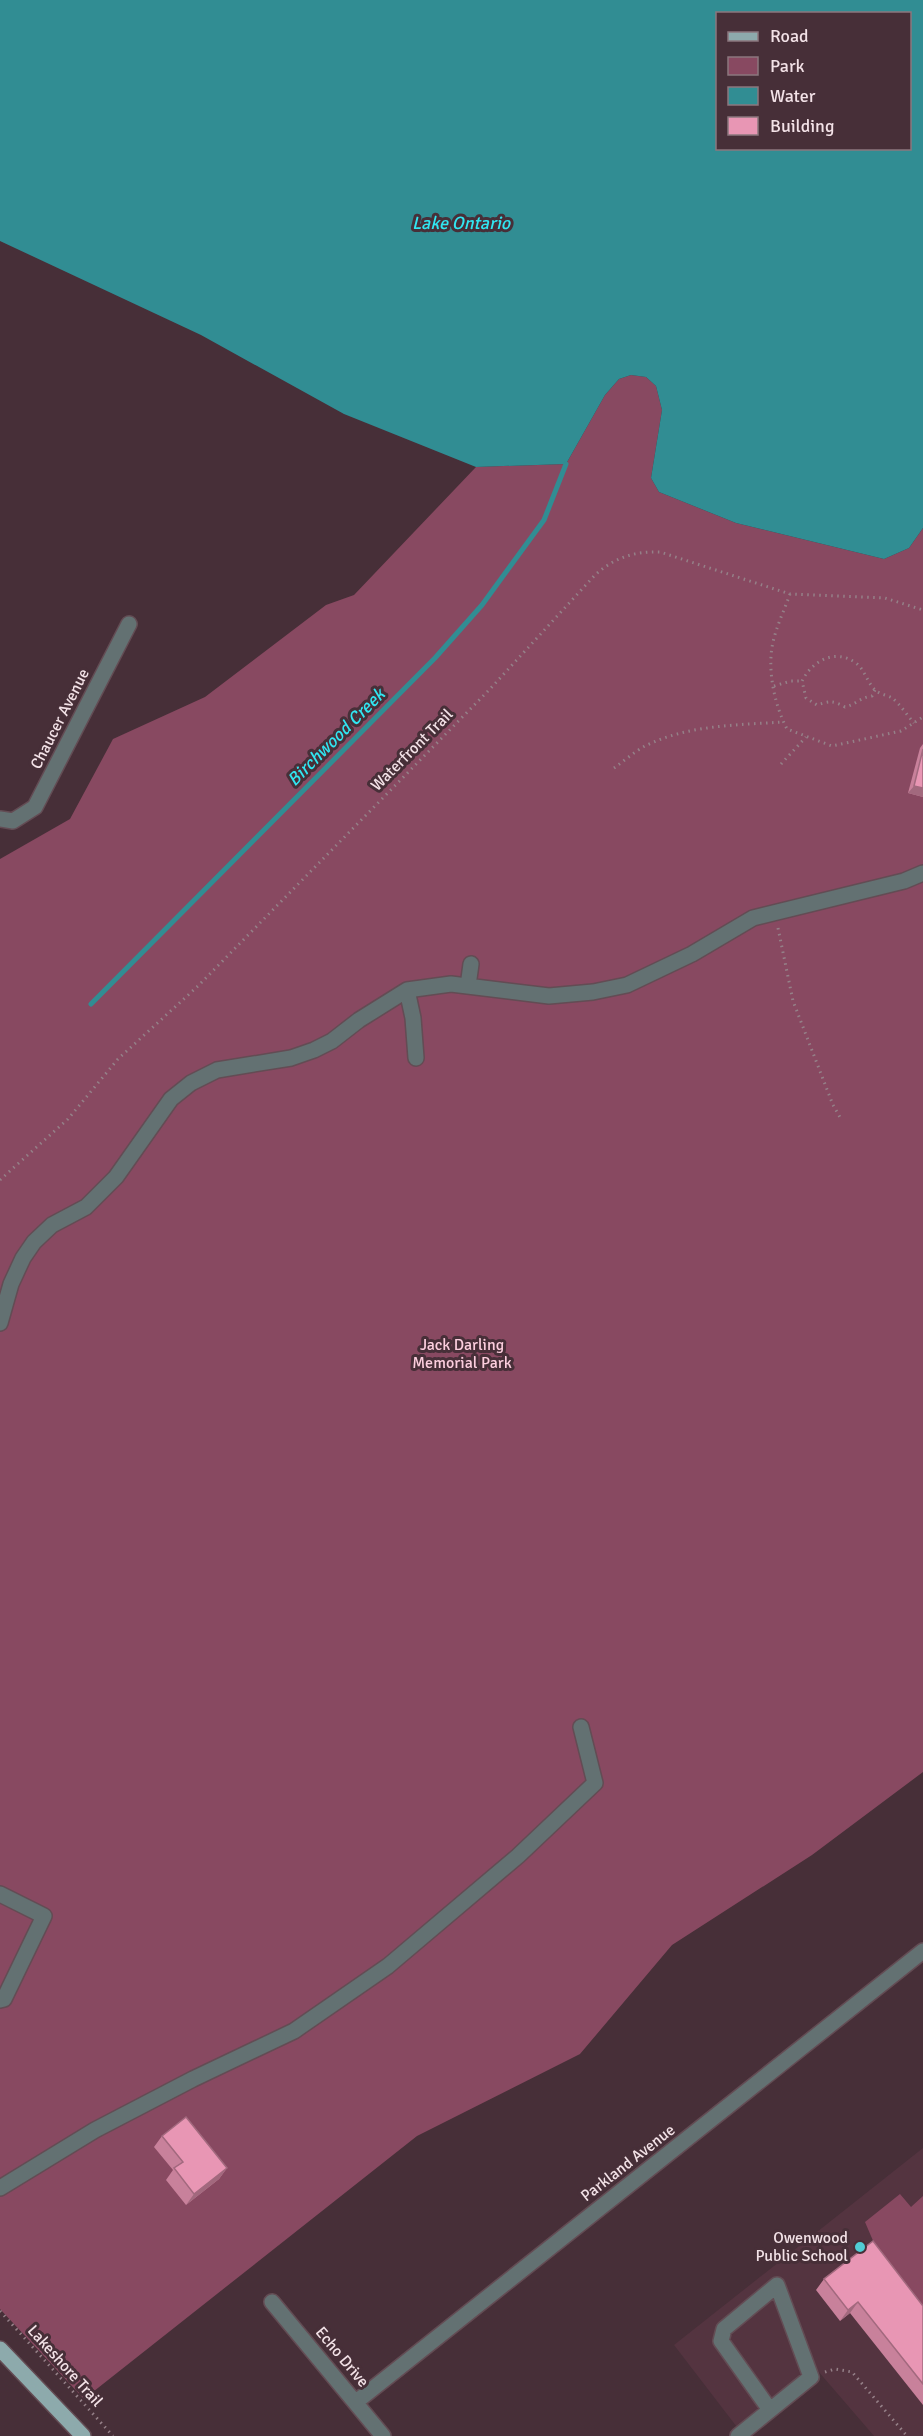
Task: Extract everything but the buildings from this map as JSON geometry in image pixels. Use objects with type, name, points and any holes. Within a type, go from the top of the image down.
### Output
[{"type":"main road","points":[[0,2349],[83,2436]]},
{"type":"street","name":"Chaucer Avenue","points":[[6,820],[35,807],[129,624]]},
{"type":"street","points":[[0,1323],[11,1284],[22,1258],[34,1242],[52,1225],[86,1207],[116,1177],[171,1099],[190,1083],[218,1070],[291,1058],[314,1050],[332,1041],[359,1020],[407,990],[436,984],[549,996],[593,992],[627,985],[692,954],[753,918],[904,881],[923,873]]},
{"type":"street","points":[[468,986],[471,964]]},
{"type":"street","points":[[407,990],[413,1018],[416,1058]]},
{"type":"street","points":[[0,2188],[95,2130],[193,2079],[294,2031],[388,1966],[518,1856],[595,1783],[581,1727]]},
{"type":"street","points":[[0,1894],[44,1916],[4,1999],[0,2000]]},
{"type":"street","name":"Parkland Avenue","points":[[356,2402],[923,1951]]},
{"type":"street","points":[[738,2436],[771,2410],[811,2377],[777,2285],[724,2329],[721,2341],[771,2410]]},
{"type":"street","name":"Echo Drive","points":[[272,2302],[383,2436]]},
{"type":"path","name":"Waterfront Trail","points":[[0,1180],[68,1119],[118,1059],[198,986],[490,689],[608,564],[644,551],[660,552],[790,594],[885,598],[923,610]]},
{"type":"path","points":[[790,594],[773,639],[771,666],[779,714],[787,729],[832,746],[901,731],[923,717]]},
{"type":"path","points":[[875,690],[872,696],[845,707],[835,701],[826,700],[817,705],[806,698],[802,681],[814,663],[824,658],[835,656],[856,663],[875,690],[892,699],[914,723]]},
{"type":"path","points":[[774,686],[790,681],[802,681]]},
{"type":"path","points":[[614,768],[644,747],[684,732],[783,722]]},
{"type":"path","points":[[782,764],[806,737]]},
{"type":"path","points":[[773,912],[783,944],[793,1001],[833,1105],[841,1119]]},
{"type":"path","name":"Lakeshore Trail","points":[[0,2311],[112,2436]]},
{"type":"path","points":[[811,2377],[834,2369],[852,2372],[907,2436]]},
{"type":"shaded area","name":"Owenwood Public School","points":[[923,2148],[923,2436],[874,2436],[818,2371],[740,2431],[674,2345]]},
{"type":"green space","name":"Jack Darling Memorial Park","points":[[631,375],[646,377],[656,386],[662,410],[651,478],[659,492],[736,523],[884,559],[909,548],[923,528],[923,1772],[812,1855],[672,1945],[580,2054],[417,2136],[84,2399],[0,2309],[0,859],[70,819],[113,739],[205,697],[326,605],[354,595],[476,467],[566,464],[605,395],[619,379]]},
{"type":"green space","points":[[900,2194],[911,2207],[923,2196],[923,2320],[874,2243],[865,2222]]},
{"type":"water","name":"Lake Ontario","points":[[0,0],[923,0],[923,528],[909,548],[884,559],[736,523],[659,492],[651,478],[662,410],[656,386],[646,377],[631,375],[619,379],[605,395],[566,464],[476,467],[344,414],[201,335],[0,241]]},
{"type":"waterway","name":"Birchwood Creek","points":[[91,1004],[435,658],[482,605],[544,520],[566,464]]},
{"type":"place","name":"Owenwood Public School","points":[[860,2247]]}]
